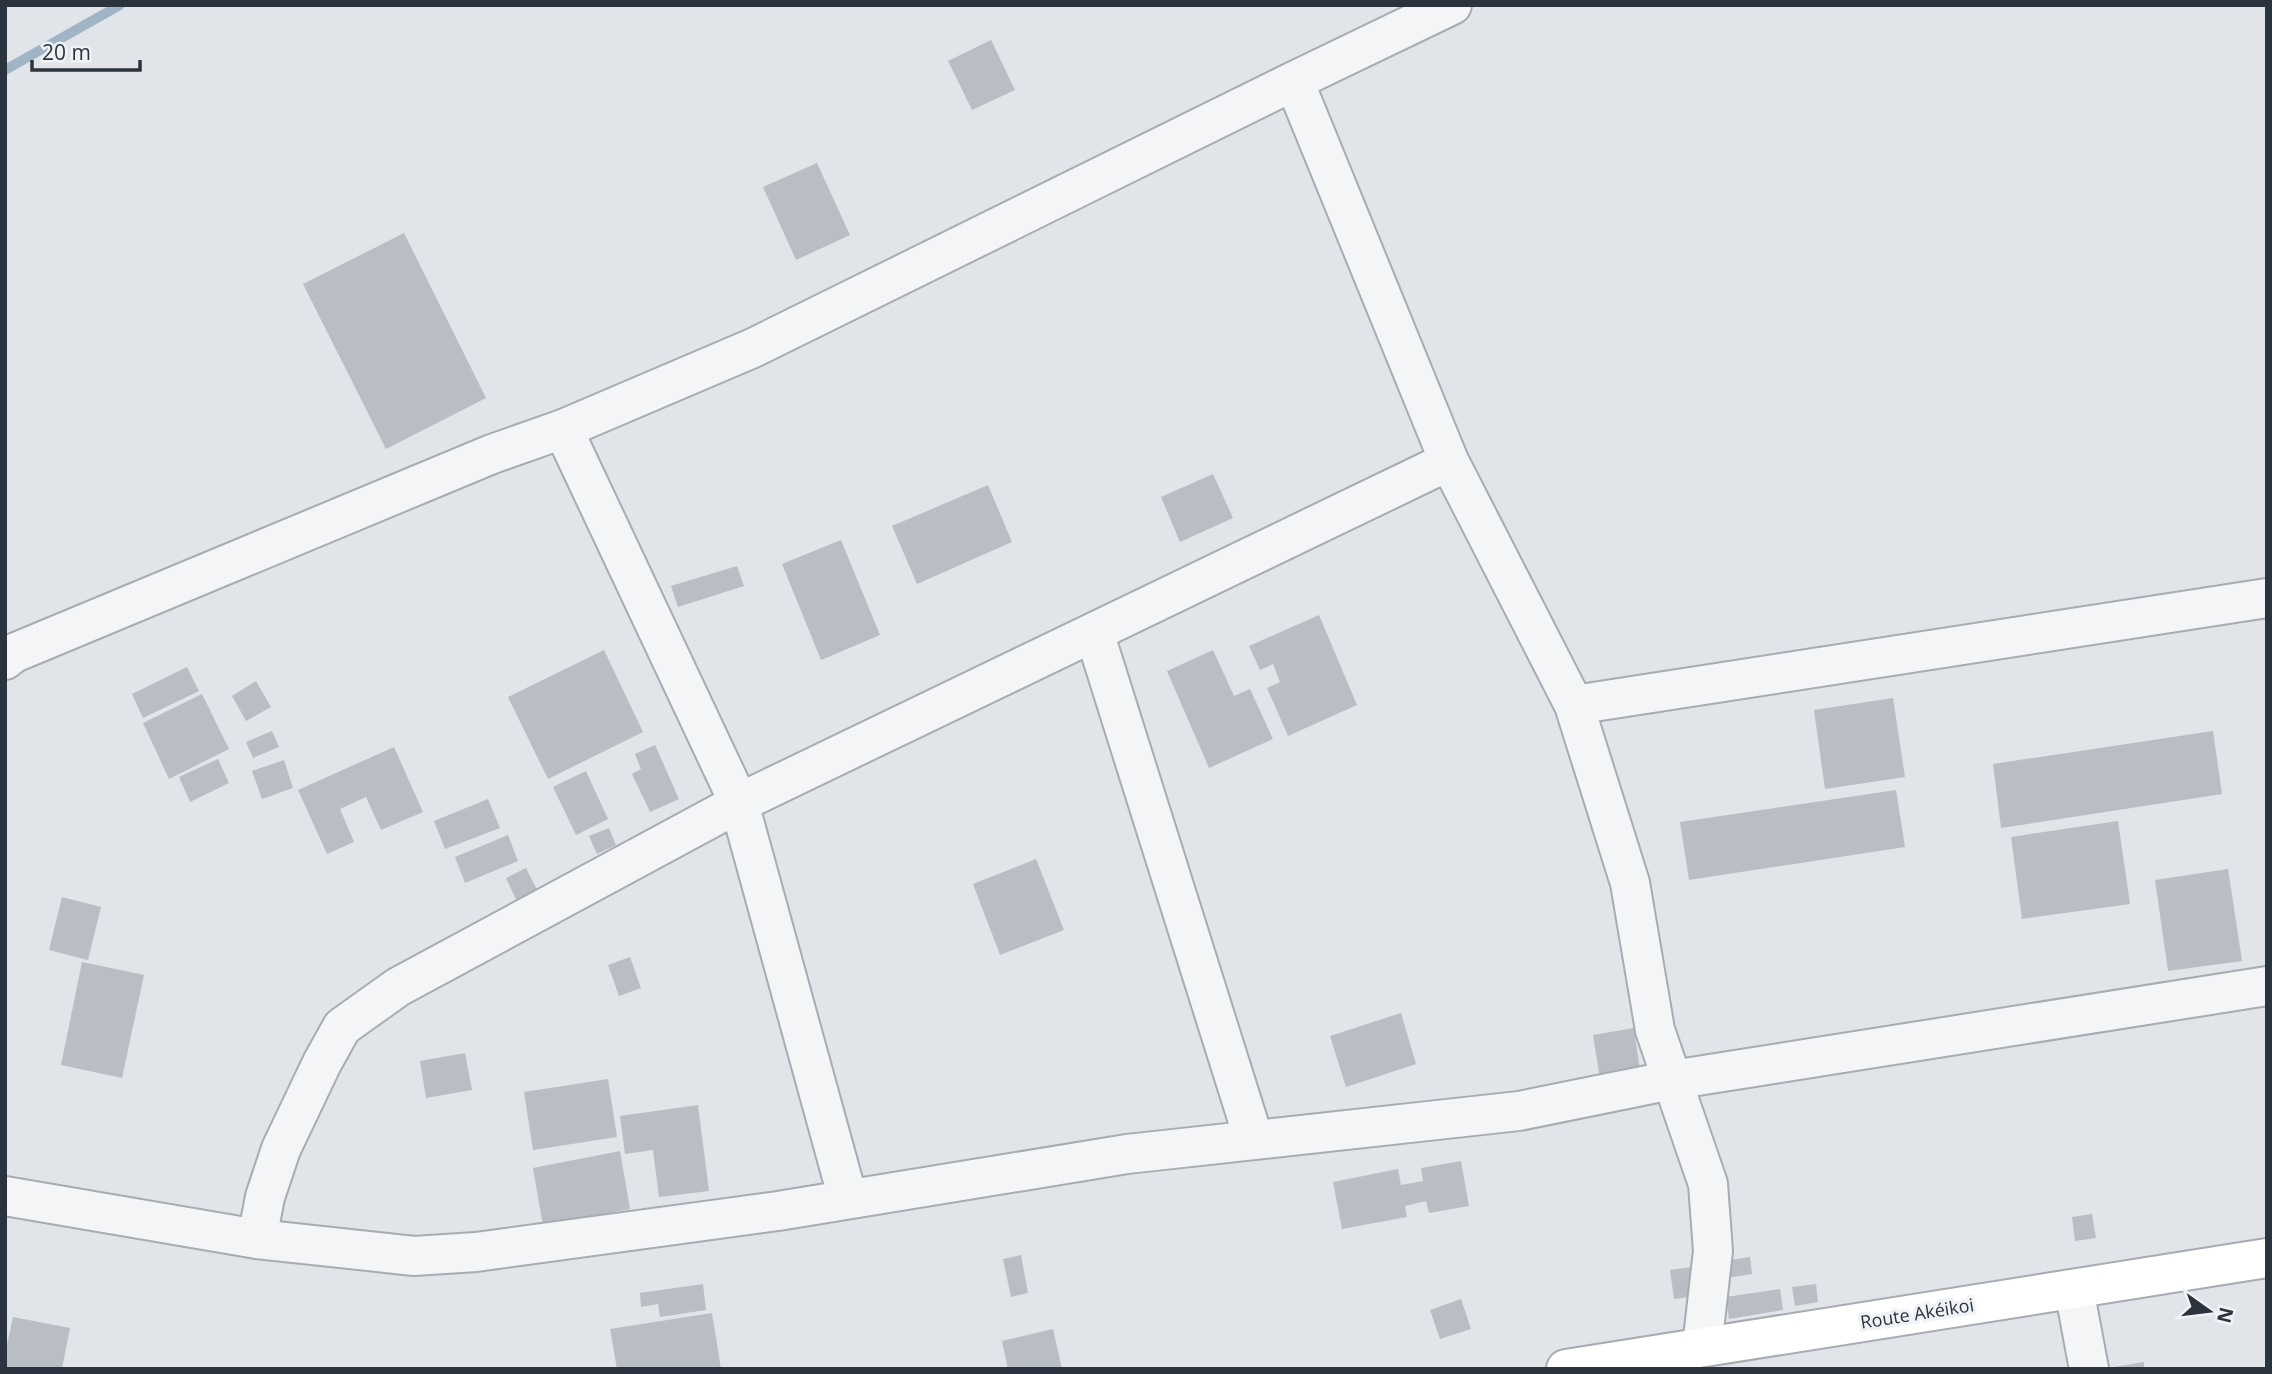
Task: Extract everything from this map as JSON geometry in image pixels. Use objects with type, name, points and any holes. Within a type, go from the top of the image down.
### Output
[{"type":"street","points":[[5,660],[14,653],[492,454],[563,429],[753,348],[1452,5]]},
{"type":"street","points":[[1294,81],[1449,461],[1574,705],[1629,883],[1655,1030],[1708,1184],[1713,1251],[1702,1347]]},
{"type":"street","points":[[563,429],[739,803],[848,1199]]},
{"type":"street","points":[[257,1239],[265,1197],[281,1149],[322,1062],[342,1027],[398,987],[739,803],[1449,461]]},
{"type":"street","points":[[1574,705],[2267,598]]},
{"type":"street","points":[[1094,632],[1254,1140]]},
{"type":"street","points":[[5,1196],[257,1239],[414,1256],[476,1252],[848,1199],[1127,1154],[1519,1111],[1672,1080],[2267,986]]},
{"type":"street","name":"Route Akéikoi","points":[[1566,1369],[1665,1362],[1702,1347],[2267,1258]]},
{"type":"street","points":[[2074,1289],[2089,1369]]},
{"type":"building","points":[[991,40],[1015,90],[972,110],[948,61]]},
{"type":"building","points":[[817,163],[850,235],[796,260],[763,187]]},
{"type":"building","points":[[404,233],[486,398],[386,449],[303,284]]},
{"type":"building","points":[[1213,474],[1233,518],[1180,542],[1161,497]]},
{"type":"building","points":[[988,485],[1012,542],[917,584],[892,526]]},
{"type":"building","points":[[841,540],[880,635],[821,660],[782,564]]},
{"type":"building","points":[[737,566],[744,586],[678,607],[671,586]]},
{"type":"building","points":[[1319,615],[1357,705],[1288,736],[1267,688],[1280,682],[1273,664],[1260,670],[1249,646]]},
{"type":"building","points":[[604,650],[643,732],[548,779],[508,697]]},
{"type":"building","points":[[1213,650],[1234,696],[1250,689],[1273,739],[1209,768],[1167,671]]},
{"type":"building","points":[[187,667],[199,691],[143,718],[132,694]]},
{"type":"building","points":[[256,681],[271,707],[246,721],[232,696]]},
{"type":"building","points":[[202,694],[229,749],[169,779],[143,723]]},
{"type":"building","points":[[1893,698],[1905,777],[1825,789],[1814,710]]},
{"type":"building","points":[[272,731],[279,747],[253,758],[246,742]]},
{"type":"building","points":[[2213,731],[2222,794],[2001,828],[1993,764]]},
{"type":"building","points":[[655,745],[679,799],[650,812],[632,774],[641,769],[635,754]]},
{"type":"building","points":[[394,747],[423,812],[381,830],[366,797],[340,809],[354,842],[327,854],[298,790]]},
{"type":"building","points":[[218,759],[229,783],[190,802],[179,777]]},
{"type":"building","points":[[284,760],[293,788],[262,799],[252,771]]},
{"type":"building","points":[[586,771],[608,819],[576,835],[553,787]]},
{"type":"building","points":[[1896,790],[1905,847],[1689,880],[1680,822]]},
{"type":"building","points":[[488,799],[500,828],[445,849],[434,821]]},
{"type":"building","points":[[2118,821],[2130,904],[2022,919],[2011,837]]},
{"type":"building","points":[[609,828],[616,845],[597,854],[589,836]]},
{"type":"building","points":[[508,835],[518,861],[465,883],[455,857]]},
{"type":"building","points":[[1036,859],[1064,930],[1000,955],[973,884]]},
{"type":"building","points":[[526,868],[540,896],[519,906],[506,878]]},
{"type":"building","points":[[2228,869],[2242,961],[2168,971],[2155,880]]},
{"type":"building","points":[[62,897],[101,907],[88,960],[49,950]]},
{"type":"building","points":[[630,957],[641,988],[619,996],[608,965]]},
{"type":"building","points":[[82,962],[144,975],[122,1078],[61,1065]]},
{"type":"building","points":[[1401,1013],[1416,1064],[1346,1087],[1330,1036]]},
{"type":"building","points":[[1634,1028],[1641,1079],[1601,1085],[1593,1035]]},
{"type":"building","points":[[465,1053],[472,1090],[426,1098],[420,1061]]},
{"type":"building","points":[[608,1079],[617,1137],[533,1150],[524,1092]]},
{"type":"building","points":[[698,1105],[709,1191],[659,1197],[653,1150],[625,1154],[620,1116]]},
{"type":"building","points":[[620,1151],[630,1209],[543,1226],[533,1168]]},
{"type":"building","points":[[1461,1161],[1469,1206],[1429,1213],[1426,1201],[1405,1206],[1407,1217],[1342,1229],[1333,1182],[1398,1169],[1401,1185],[1423,1181],[1421,1168]]},
{"type":"building","points":[[2092,1214],[2096,1238],[2075,1241],[2072,1217]]},
{"type":"building","points":[[1021,1255],[1028,1293],[1011,1297],[1003,1259]]},
{"type":"building","points":[[1750,1257],[1752,1274],[1720,1279],[1717,1262]]},
{"type":"building","points":[[1692,1267],[1696,1296],[1674,1299],[1670,1270]]},
{"type":"building","points":[[703,1284],[706,1310],[660,1317],[658,1304],[641,1307],[640,1293]]},
{"type":"building","points":[[1816,1284],[1818,1302],[1795,1306],[1792,1287]]},
{"type":"building","points":[[1780,1289],[1783,1310],[1729,1319],[1726,1297]]},
{"type":"building","points":[[1461,1299],[1471,1329],[1440,1339],[1430,1310]]},
{"type":"building","points":[[712,1313],[721,1369],[617,1369],[610,1329]]},
{"type":"building","points":[[13,1317],[70,1328],[62,1369],[5,1369],[5,1354]]},
{"type":"building","points":[[1053,1329],[1062,1369],[1008,1369],[1002,1341]]},
{"type":"building","points":[[2144,1362],[2144,1369],[2114,1369],[2114,1367]]},
{"type":"waterway","points":[[5,70],[120,5]]}]
